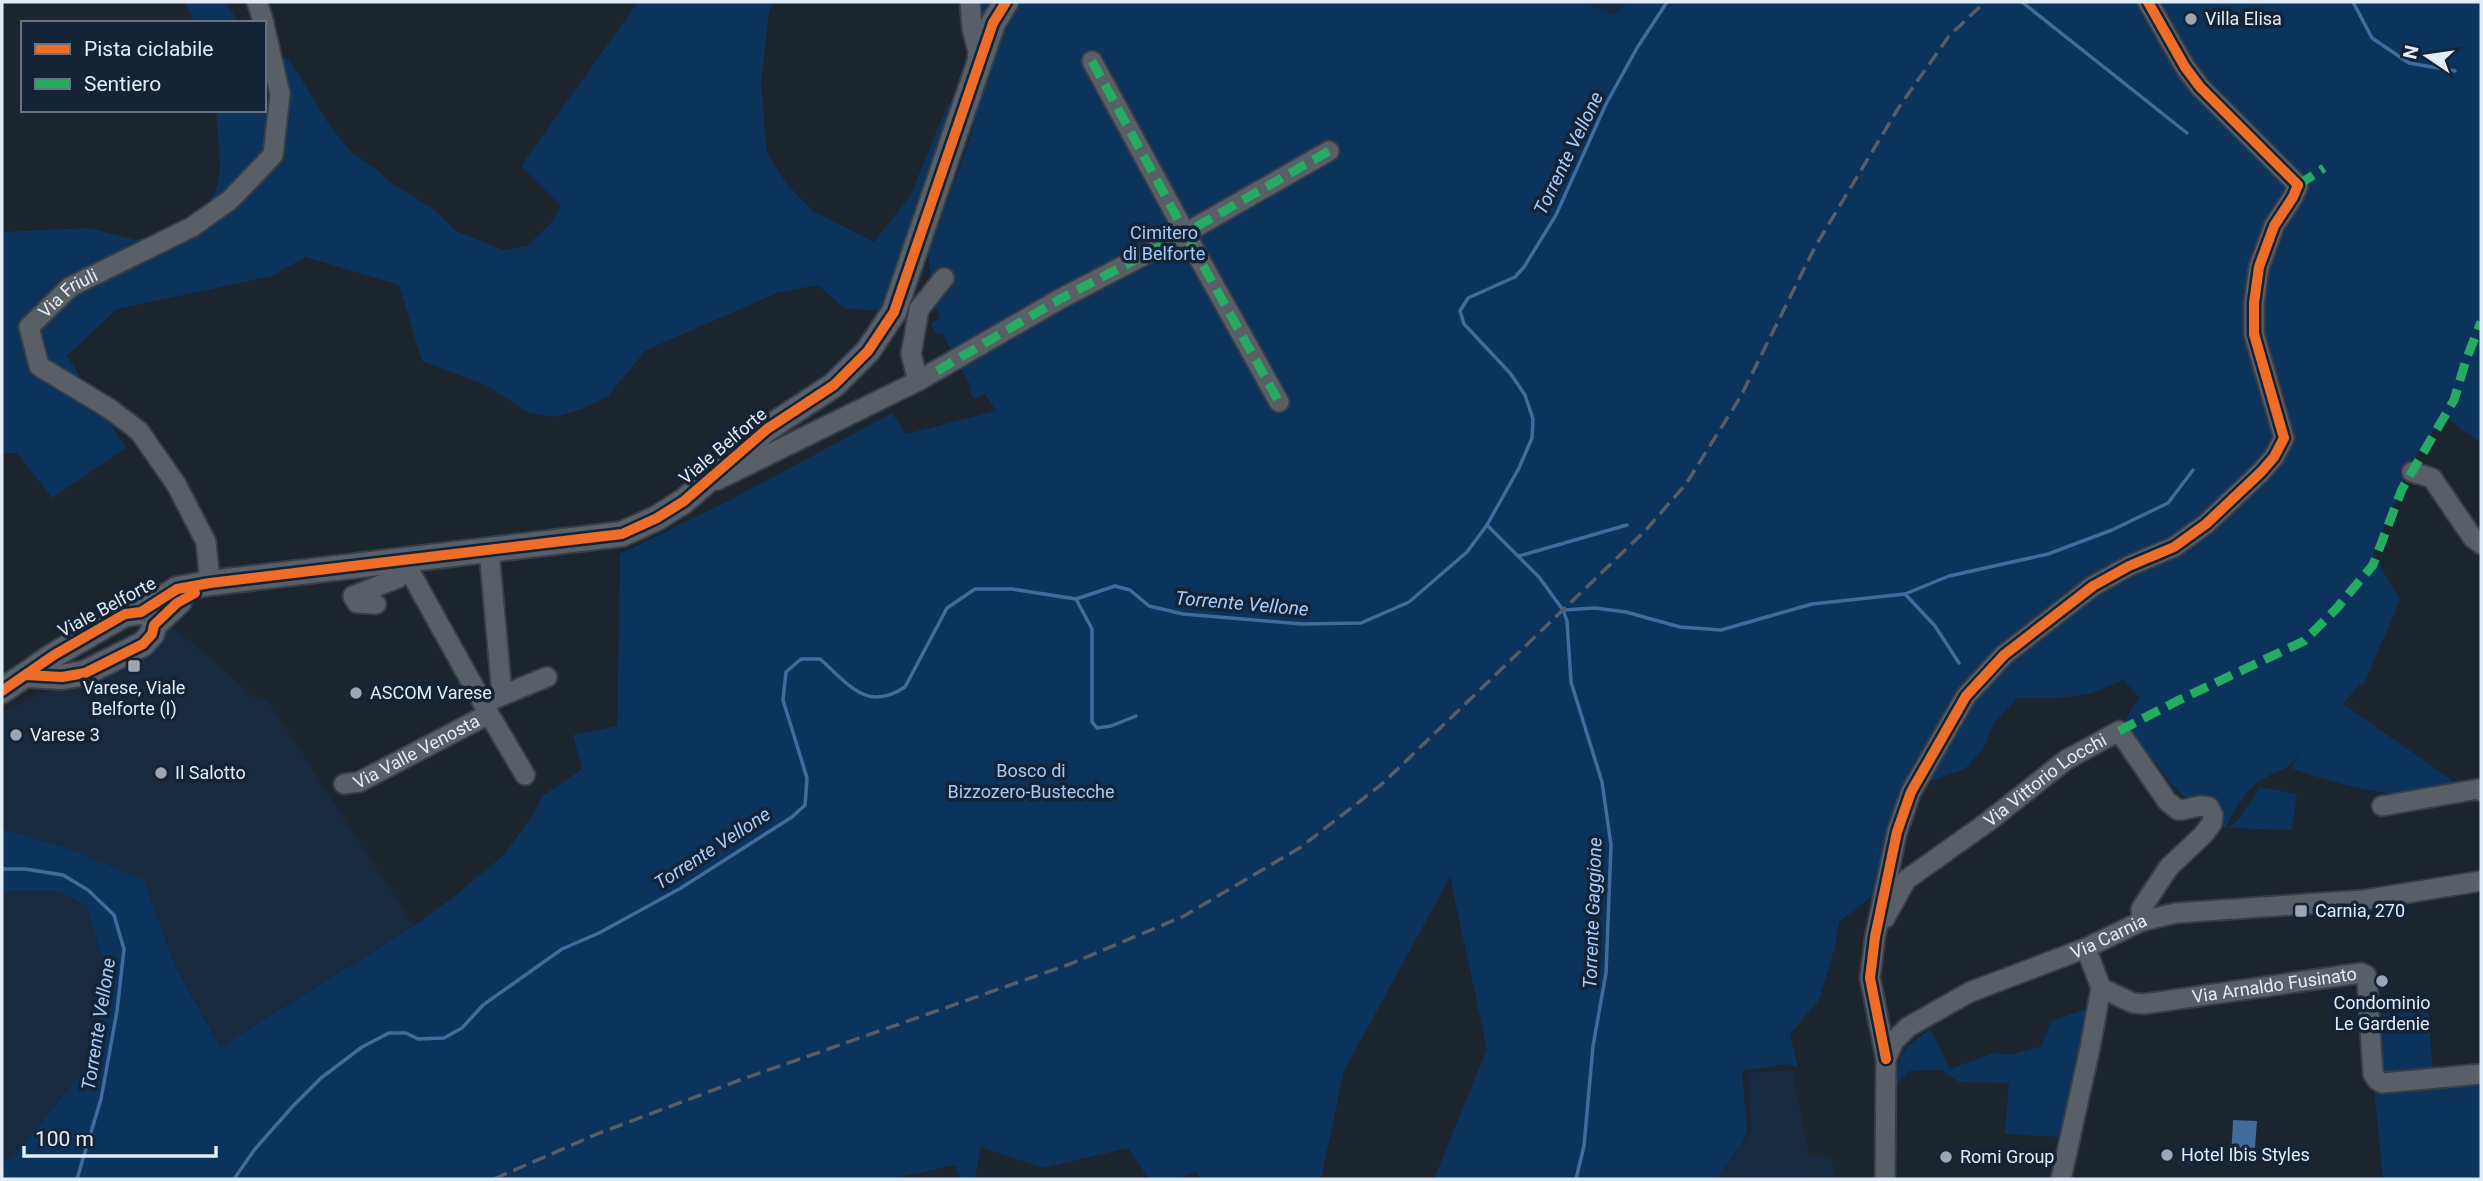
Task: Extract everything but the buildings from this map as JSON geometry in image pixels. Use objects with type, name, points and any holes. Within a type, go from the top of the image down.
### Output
[{"type":"main road","name":"Viale Belforte","points":[[2,691],[26,675],[56,665],[125,614],[147,619],[211,583],[406,564],[489,550],[622,534],[657,518],[701,488],[767,429],[834,385],[868,351],[894,312],[993,23],[1006,2]]},
{"type":"main road","name":"Viale Belforte","points":[[56,665],[62,677],[85,673],[143,644],[152,634],[147,619]]},
{"type":"street","name":"Via Friuli","points":[[257,2],[263,21]]},
{"type":"street","points":[[970,2],[971,28],[978,51],[976,74]]},
{"type":"street","points":[[1885,1179],[1886,1059],[1870,978],[1875,937],[1897,832],[1911,792],[1966,696],[2004,656],[2093,586],[2129,566],[2174,547],[2206,524],[2261,472],[2274,457],[2284,438],[2254,334],[2254,303],[2259,267],[2274,226],[2298,185],[2200,87],[2185,67],[2148,2]]},
{"type":"street","name":"Via Friuli","points":[[211,583],[206,542],[176,484],[139,431],[110,409],[39,366],[29,327],[70,288],[192,227],[230,200],[273,155],[280,94],[266,33]]},
{"type":"street","points":[[1092,61],[1279,402]]},
{"type":"street","points":[[701,488],[918,381],[1060,299],[1329,151]]},
{"type":"street","points":[[918,381],[911,354],[919,309],[944,278]]},
{"type":"street","points":[[2412,472],[2432,478],[2473,538],[2481,544]]},
{"type":"street","points":[[489,550],[492,704],[547,677]]},
{"type":"street","points":[[376,604],[348,601],[398,578],[406,564]]},
{"type":"street","name":"Via Valle Venosta","points":[[406,564],[492,704],[526,775]]},
{"type":"street","name":"Via Valle Venosta","points":[[344,784],[359,782],[492,704]]},
{"type":"street","name":"Via Vittorio Locchi","points":[[1875,937],[1906,880],[1989,821],[2066,760],[2119,731],[2178,810],[2202,804],[2209,807],[2213,815],[2208,828],[2174,861],[2158,883],[2141,909],[2142,921]]},
{"type":"street","points":[[2382,806],[2478,789],[2481,791]]},
{"type":"street","name":"Via Carnia","points":[[1886,1059],[1894,1041],[1908,1027],[1970,992],[2086,948],[2142,921],[2176,913],[2364,900],[2481,881]]},
{"type":"street","points":[[2062,1179],[2101,988],[2086,948]]},
{"type":"street","name":"Via Arnaldo Fusinato","points":[[2101,988],[2133,1003],[2144,1004],[2361,973],[2366,975],[2367,980],[2373,1074],[2376,1080],[2382,1083],[2481,1074]]},
{"type":"shaded area","points":[[1582,2],[1627,2],[1615,15]]},
{"type":"shaded area","points":[[171,627],[205,653],[256,699],[268,701],[414,926],[220,1047],[175,966],[144,881],[64,847],[2,829],[2,712]]},
{"type":"shaded area","points":[[2,891],[57,891],[86,905],[104,964],[88,1065],[14,1156],[2,1162]]},
{"type":"shaded area","points":[[1792,1070],[1809,1154],[1832,1157],[1835,1179],[1716,1179],[1751,1132],[1748,1073]]},
{"type":"shaded area","points":[[2233,1120],[2257,1121],[2254,1160],[2231,1158]]},
{"type":"green space","points":[[185,2],[225,2],[238,21],[194,21]]},
{"type":"green space","points":[[638,2],[773,2],[769,12],[761,84],[767,153],[786,183],[813,211],[874,242],[910,196],[948,104],[955,106],[879,311],[844,308],[818,285],[777,293],[646,350],[608,396],[583,409],[554,417],[529,413],[486,385],[422,361],[399,285],[305,257],[272,276],[117,309],[67,356],[126,448],[52,498],[17,453],[2,453],[2,232],[90,228],[135,240],[192,227],[216,190],[220,169],[216,112],[266,112],[266,43],[291,62],[328,123],[350,151],[387,180],[436,211],[456,231],[503,250],[527,246],[552,222],[561,206],[521,166]]},
{"type":"green space","name":"Bosco di Bizzozero-Bustecche","points":[[966,2],[1582,2],[1615,15],[1627,2],[2481,2],[2481,443],[2444,416],[2417,455],[2373,554],[2400,600],[2364,684],[2359,685],[2343,704],[2462,787],[2409,795],[2357,787],[2291,768],[2301,753],[2286,768],[2249,789],[2225,829],[2220,820],[2173,786],[2151,757],[2132,738],[2125,721],[2139,697],[2123,680],[2090,694],[2058,698],[2017,698],[1995,721],[1983,749],[1965,769],[1925,783],[1910,807],[1897,854],[1903,872],[1839,922],[1835,947],[1819,1000],[1790,1034],[1798,1067],[1786,1064],[1742,1071],[1747,1131],[1743,1142],[1716,1179],[1434,1179],[1487,1049],[1450,877],[1344,1071],[1321,1179],[1199,1179],[1197,1171],[1179,1179],[1149,1179],[1128,1148],[1043,1168],[981,1147],[975,1179],[960,1179],[955,1165],[891,1179],[2,1179],[2,1162],[14,1156],[88,1065],[104,964],[86,905],[57,891],[2,891],[2,829],[64,847],[144,880],[175,966],[220,1047],[414,926],[448,901],[504,855],[536,810],[541,797],[582,769],[573,735],[617,726],[620,554],[732,499],[892,413],[906,434],[996,411],[985,394],[974,399],[968,388],[971,386],[961,369],[954,373],[944,356],[951,350],[942,333],[937,335],[931,324],[940,318],[933,303],[928,251],[968,145],[985,82]]},
{"type":"green space","points":[[2260,787],[2297,794],[2292,830],[2228,828],[2239,819]]},
{"type":"green space","points":[[2090,1008],[2062,1137],[2005,1134],[2009,1083],[1959,1082],[1942,1070],[1909,1071],[1896,1085],[1898,1065],[1904,1051],[1930,1029],[1950,1069],[1994,1053],[2010,1055],[2042,1046],[2051,1021]]},
{"type":"green space","points":[[2428,1009],[2433,1074],[2381,1077],[2373,1014]]},
{"type":"green space","points":[[2481,1079],[2481,1179],[2383,1179],[2374,1088]]},
{"type":"waterway","name":"Torrente Vellone","points":[[234,1179],[255,1149],[293,1106],[321,1078],[362,1047],[389,1033],[406,1033],[418,1039],[444,1038],[462,1028],[483,1005],[562,949],[599,933],[681,888],[792,817],[805,805],[807,778],[783,700],[786,672],[801,659],[820,659],[858,692],[868,696],[891,694],[905,687],[947,608],[975,589],[1012,589],[1076,599],[1115,586],[1130,590],[1149,606],[1183,614],[1302,624],[1361,623],[1409,602],[1467,552],[1487,525],[1519,468],[1532,438],[1533,419],[1525,395],[1510,373],[1464,324],[1460,311],[1468,298],[1515,277],[1524,267],[1556,215],[1606,104],[1637,48],[1667,2]]},
{"type":"waterway","points":[[2022,2],[2187,133]]},
{"type":"waterway","points":[[2353,2],[2372,38],[2409,63],[2455,71]]},
{"type":"waterway","points":[[1487,525],[1539,577],[1563,610],[1595,608],[1626,612],[1680,627],[1721,630],[1812,604],[1905,594],[1949,576],[2048,554],[2112,530],[2168,503],[2193,470]]},
{"type":"waterway","points":[[1519,556],[1627,525]]},
{"type":"waterway","points":[[1905,594],[1935,626],[1959,663]]},
{"type":"waterway","points":[[1076,599],[1092,629],[1092,722],[1097,728],[1111,726],[1136,716]]},
{"type":"waterway","name":"Torrente Gaggione","points":[[1563,610],[1567,621],[1571,682],[1602,782],[1611,845],[1606,973],[1593,1046],[1584,1146],[1576,1179]]},
{"type":"waterway","name":"Torrente Vellone","points":[[2,869],[25,869],[63,875],[88,890],[114,915],[124,949],[117,1011],[101,1099],[77,1179]]},
{"type":"railway","points":[[494,1179],[597,1134],[740,1080],[1070,964],[1184,916],[1301,847],[1382,784],[1645,531],[1686,484],[1741,396],[1815,247],[1899,107],[1949,36],[1985,2]]},
{"type":"marked path","points":[[1092,61],[1180,223]]},
{"type":"marked path","points":[[1196,227],[1329,151]]},
{"type":"marked path","points":[[2298,185],[2324,168]]},
{"type":"marked path","points":[[937,371],[1060,299],[1177,238]]},
{"type":"marked path","points":[[1190,242],[1279,402]]},
{"type":"marked path","points":[[2119,731],[2304,641],[2336,609],[2373,565],[2402,489],[2454,400],[2481,322]]},
{"type":"cycle path","points":[[2,691],[54,655],[125,614],[141,612],[177,589],[622,534],[657,518],[684,501],[767,429],[834,385],[868,351],[894,312],[993,23],[1006,2]]},
{"type":"cycle path","points":[[1886,1059],[1870,978],[1875,937],[1897,832],[1911,792],[1966,696],[2004,655],[2093,586],[2129,566],[2174,547],[2206,524],[2261,472],[2274,457],[2284,438],[2254,334],[2254,303],[2259,267],[2274,226],[2298,185],[2200,87],[2185,67],[2148,2]]},
{"type":"cycle path","points":[[26,675],[62,677],[85,673],[143,644],[152,634],[154,625],[177,603],[195,593]]},
{"type":"place","name":"Villa Elisa","points":[[2191,19]]},
{"type":"place","name":"Varese, Viale Belforte (I)","points":[[134,666]]},
{"type":"place","name":"ASCOM Varese","points":[[356,693]]},
{"type":"place","name":"Varese 3","points":[[16,735]]},
{"type":"place","name":"Il Salotto","points":[[161,773]]},
{"type":"place","name":"Carnia, 270","points":[[2301,911]]},
{"type":"place","name":"Condominio Le Gardenie","points":[[2382,981]]},
{"type":"place","name":"Hotel Ibis Styles","points":[[2167,1155]]},
{"type":"place","name":"Romi Group","points":[[1946,1157]]},
{"type":"park label","name":"Cimitero di Belforte","points":[[1164,243]]}]
